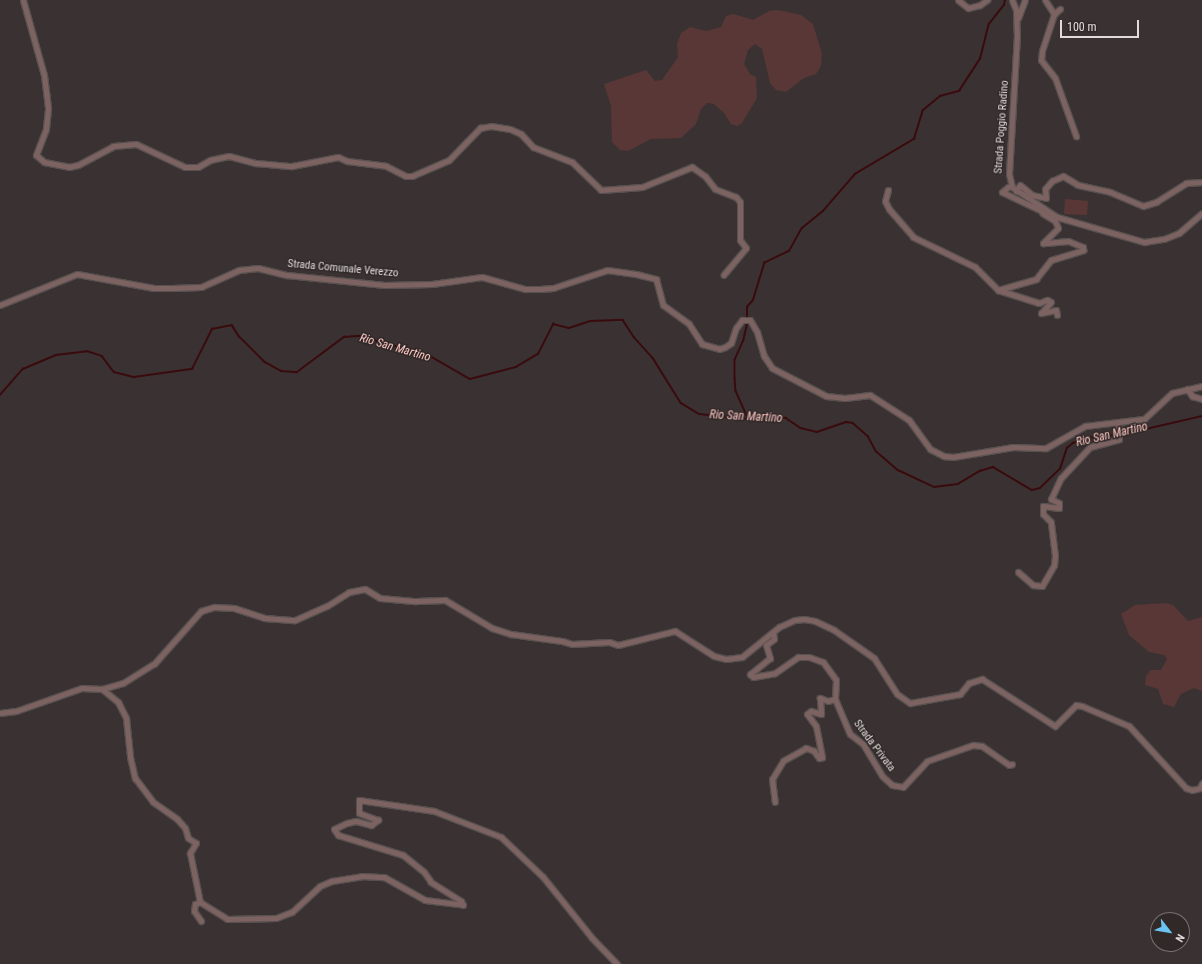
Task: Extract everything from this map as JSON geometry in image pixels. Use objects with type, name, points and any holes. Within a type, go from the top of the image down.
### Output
[{"type":"street","points":[[23,0],[44,75],[48,109],[46,130],[36,155],[44,162],[70,167],[78,165],[113,146],[136,144],[185,167],[198,167],[210,160],[229,156],[256,163],[292,166],[338,157],[347,161],[386,166],[406,176],[412,176],[449,160],[480,128],[491,126],[510,129],[521,134],[533,147],[572,162],[601,190],[642,187],[692,167],[704,176],[715,189],[736,197],[740,202],[740,240],[746,248],[723,275]]},
{"type":"street","points":[[958,0],[968,8],[980,5],[987,0]]},
{"type":"street","name":"Strada Poggio Radino","points":[[1012,0],[1017,23],[1015,106],[1009,178],[1016,191]]},
{"type":"street","points":[[1017,23],[1025,0]]},
{"type":"street","points":[[1045,0],[1054,14]]},
{"type":"street","points":[[1060,9],[1054,14],[1042,51],[1041,60],[1055,78],[1076,136]]},
{"type":"street","points":[[998,290],[1036,279],[1051,260],[1083,250],[1083,247],[1079,244],[1068,241],[1043,243],[1058,228],[1055,221],[1044,211],[1016,191],[1020,185],[1032,195],[1046,198],[1045,189],[1052,181],[1063,176],[1078,185],[1110,192],[1143,206],[1156,202],[1186,183],[1202,182]]},
{"type":"street","points":[[1008,187],[1002,192],[1067,222],[1144,242],[1164,239],[1179,233],[1202,213]]},
{"type":"street","points":[[888,190],[885,200],[889,210],[913,237],[975,267],[998,290],[1039,303],[1047,300],[1051,302],[1041,313],[1056,310],[1057,315]]},
{"type":"street","name":"Strada Comunale Verezzo","points":[[0,305],[77,274],[154,288],[201,287],[239,270],[258,268],[286,275],[384,285],[432,284],[482,277],[525,289],[540,289],[553,288],[607,270],[656,279],[663,305],[683,318],[702,344],[710,348],[720,349],[730,343],[736,328],[742,320],[750,320],[757,332],[764,356],[772,368],[826,396],[845,398],[870,395],[909,420],[930,449],[944,456],[974,455],[1013,447],[1046,448],[1085,426],[1144,419],[1166,396],[1202,386]]},
{"type":"street","points":[[1187,389],[1190,390],[1192,396],[1202,399]]},
{"type":"street","points":[[1018,572],[1033,585],[1042,586],[1054,565],[1055,556],[1051,522],[1043,514],[1043,506],[1059,508],[1059,503],[1050,499],[1061,478],[1079,456],[1090,447],[1119,434],[1118,422]]},
{"type":"street","points":[[0,713],[16,711],[82,688],[102,689],[123,683],[154,664],[201,611],[225,607],[264,618],[295,620],[327,606],[349,592],[365,589],[380,598],[416,601],[446,600],[492,628],[511,634],[562,640],[572,644],[609,642],[618,645],[675,631],[714,656],[726,659],[742,657],[773,632],[794,620],[816,621],[834,630],[874,658],[897,694],[910,703],[956,695],[969,683],[982,679],[1055,726],[1076,706],[1090,708],[1129,726],[1186,788],[1192,790],[1200,788],[1202,783]]},
{"type":"street","points":[[773,632],[774,639],[766,645],[770,658],[750,674],[753,677],[775,673],[798,657],[817,659],[829,668],[836,680],[835,699],[828,701],[820,698],[821,714],[811,711],[808,714],[816,726],[822,757],[806,748],[782,761],[772,779],[775,802]]},
{"type":"street","points":[[102,689],[118,702],[124,712],[130,757],[135,778],[153,802],[177,819],[185,828],[188,838],[196,843],[190,853],[200,902],[226,919],[276,918],[292,912],[320,886],[332,881],[362,876],[384,877],[425,900],[463,905],[461,901],[431,882],[424,872],[403,855],[351,841],[338,835],[334,829],[356,821],[371,825],[378,820],[359,813],[359,800],[442,814],[501,837],[543,877],[592,938],[616,964]]},
{"type":"street","name":"Strada Privata","points":[[835,699],[850,734],[863,744],[882,776],[892,785],[903,787],[926,761],[970,747],[982,746],[1009,766],[1012,764]]},
{"type":"street","points":[[200,902],[195,904],[194,911],[201,922]]},
{"type":"shaded area","points":[[778,10],[801,15],[813,24],[822,54],[821,66],[816,74],[804,78],[786,92],[776,90],[770,83],[762,49],[755,44],[748,50],[744,64],[750,74],[756,77],[757,98],[742,123],[737,126],[731,124],[724,113],[714,104],[707,103],[701,109],[696,124],[681,138],[651,139],[628,151],[620,150],[612,142],[611,106],[604,84],[646,70],[655,81],[662,80],[678,57],[677,44],[681,33],[690,27],[706,31],[721,27],[726,16],[734,14],[753,20],[769,11]]},
{"type":"shaded area","points":[[1065,199],[1088,201],[1087,215],[1064,214]]},
{"type":"shaded area","points":[[1166,603],[1173,605],[1188,621],[1202,617],[1202,691],[1194,688],[1181,694],[1174,707],[1163,704],[1158,689],[1145,685],[1146,676],[1151,670],[1161,670],[1167,659],[1164,655],[1149,652],[1129,635],[1121,614],[1135,605]]},
{"type":"waterway","points":[[747,318],[747,307],[753,300],[764,263],[789,251],[802,228],[823,211],[855,174],[914,139],[923,110],[940,96],[959,91],[980,59],[989,24],[1004,5],[1005,0]]},
{"type":"waterway","name":"Rio San Martino","points":[[0,395],[23,369],[56,355],[87,351],[102,356],[114,372],[134,377],[192,369],[212,329],[232,325],[239,336],[265,362],[281,371],[297,372],[344,337],[360,336],[430,356],[470,379],[516,367],[538,354],[553,324],[569,328],[590,321],[623,320],[634,337],[653,358],[681,403],[699,414],[748,419],[786,418],[801,428],[817,432],[846,422],[853,423],[868,436],[876,451],[898,470],[934,487],[958,484],[980,471],[993,467],[1032,490],[1040,488],[1060,469],[1067,448],[1073,443],[1086,438],[1116,435]]},
{"type":"waterway","points":[[748,322],[744,340],[735,360],[736,391],[748,418]]},
{"type":"waterway","name":"Rio San Martino","points":[[1120,435],[1202,416]]}]
